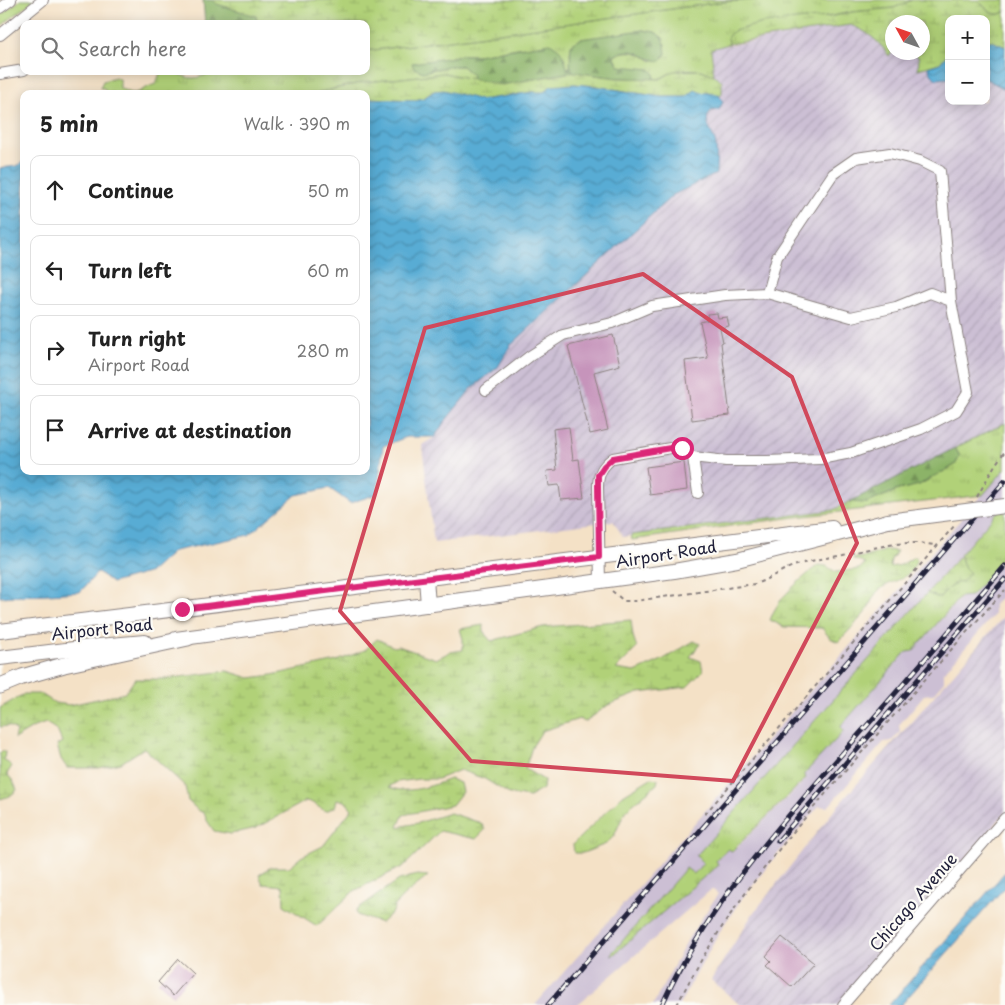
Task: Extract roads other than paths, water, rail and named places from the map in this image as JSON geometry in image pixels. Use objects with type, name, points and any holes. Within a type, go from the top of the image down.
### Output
[{"type":"highway","points":[[0,686],[30,674],[64,665],[188,638]]},
{"type":"main road","name":"Airport Road","points":[[0,631],[1005,506]]},
{"type":"main road","name":"Airport Road","points":[[0,658],[188,638],[674,571],[737,560],[888,521]]},
{"type":"main road","points":[[426,578],[428,605]]},
{"type":"street","points":[[0,8],[11,0]]},
{"type":"street","points":[[0,35],[43,0]]},
{"type":"street","points":[[0,74],[20,71]]},
{"type":"street","points":[[600,582],[598,475],[606,463],[613,458],[676,447],[682,448],[693,457],[726,461],[820,459],[851,453],[921,429],[956,411],[968,392],[951,301],[940,172],[920,161],[890,153],[856,158],[833,174],[777,256],[767,293]]},
{"type":"street","points":[[486,390],[530,356],[564,335],[612,323],[652,306],[725,295],[767,293],[851,318],[896,307],[930,292],[951,301]]},
{"type":"street","points":[[693,457],[698,493]]},
{"type":"street","name":"Chicago Avenue","points":[[843,1005],[1005,818]]},
{"type":"water","points":[[990,41],[1005,47],[1005,89],[990,81]]},
{"type":"water","points":[[945,57],[945,78],[936,79],[928,67],[940,63]]},
{"type":"water","points":[[574,84],[595,86],[661,97],[686,97],[695,90],[719,95],[723,102],[719,110],[711,111],[707,119],[716,146],[716,174],[673,195],[510,346],[498,367],[471,389],[435,437],[407,437],[383,446],[377,494],[350,503],[329,488],[296,495],[249,535],[174,551],[151,572],[112,583],[98,572],[80,592],[0,597],[0,168],[20,164],[20,475],[370,475],[370,98],[415,100],[424,98],[434,91],[444,90],[481,100],[544,92],[551,86]]},
{"type":"water","points":[[1005,872],[1005,887],[901,1005],[889,1005]]},
{"type":"railway","points":[[548,1005],[1005,481]]},
{"type":"railway","points":[[662,1005],[701,932],[724,898],[774,833],[1005,566]]},
{"type":"railway","points":[[778,841],[1005,579]]}]
